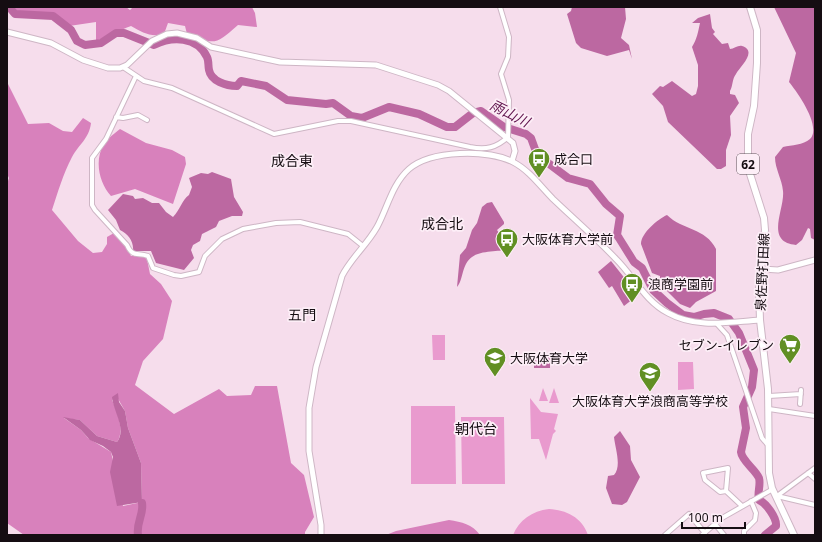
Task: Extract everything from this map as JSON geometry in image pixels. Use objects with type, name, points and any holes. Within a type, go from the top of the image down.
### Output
[{"type":"main road","name":"泉佐野打田線","points":[[750,7],[757,30],[757,62],[754,106],[748,134],[748,156],[751,179],[764,218],[765,230],[760,269],[760,320],[769,396],[769,474],[773,489],[794,535]]},
{"type":"street","points":[[7,32],[51,43],[83,60],[100,66],[123,67],[144,81],[172,88],[274,134],[344,120],[478,149],[493,147],[508,137],[509,100],[501,74],[508,58],[509,37],[500,7]]},
{"type":"street","points":[[123,67],[132,61],[152,41],[167,34],[177,33],[197,38],[211,47],[280,62],[376,65],[438,85],[449,91],[508,137],[515,146],[512,161]]},
{"type":"street","points":[[136,76],[106,139],[92,158],[92,205],[127,246],[130,252],[148,256],[153,268],[181,276],[199,272],[205,256],[222,239],[243,229],[276,223],[300,222],[348,234],[363,246]]},
{"type":"street","points":[[116,117],[123,118],[138,115],[147,120]]},
{"type":"street","points":[[321,535],[320,514],[308,444],[310,391],[338,286],[349,263],[376,228],[402,176],[416,164],[438,156],[453,154],[480,155],[512,161],[602,244],[652,302],[668,313],[686,320],[717,324],[760,320]]},
{"type":"street","points":[[760,269],[778,270],[815,260]]},
{"type":"street","points":[[717,324],[727,335],[762,438],[769,445]]},
{"type":"street","points":[[769,396],[801,392],[800,404]]},
{"type":"street","points":[[769,409],[815,416]]},
{"type":"street","points":[[728,468],[726,491],[720,492],[705,480],[703,474],[728,468]]},
{"type":"street","points":[[776,496],[815,468]]},
{"type":"street","points":[[808,473],[815,479]]},
{"type":"street","points":[[665,535],[690,514],[704,534],[715,524],[742,506],[773,489]]},
{"type":"street","points":[[726,491],[742,506]]},
{"type":"street","points":[[776,496],[815,505]]},
{"type":"street","points":[[744,535],[744,531],[755,520],[756,513],[752,500]]},
{"type":"street","points":[[715,524],[724,535]]},
{"type":"shaded area","points":[[11,7],[126,7],[130,10],[133,7],[252,7],[255,13],[257,27],[238,25],[219,40],[210,41],[187,34],[185,26],[168,23],[164,34],[151,35],[131,26],[96,40],[96,22],[69,26],[54,15],[16,12]]},
{"type":"shaded area","points":[[572,7],[625,7],[626,19],[621,38],[629,45],[632,59],[629,50],[607,56],[581,48],[576,43],[567,14],[571,11]]},
{"type":"shaded area","points":[[774,7],[815,7],[815,240],[811,238],[810,229],[808,228],[802,240],[796,245],[786,243],[781,238],[778,231],[783,191],[775,157],[783,147],[801,144],[810,139],[813,134],[813,127],[803,102],[789,82],[796,53]]},
{"type":"shaded area","points":[[710,14],[712,28],[715,32],[713,34],[722,44],[728,43],[730,49],[742,46],[746,48],[748,52],[746,59],[733,80],[730,91],[730,94],[735,95],[739,103],[730,116],[731,135],[726,150],[726,166],[721,169],[717,169],[668,122],[663,106],[652,94],[660,86],[663,87],[672,81],[692,96],[696,94],[698,86],[698,65],[692,47],[700,23],[692,23],[698,18]]},
{"type":"shaded area","points":[[7,82],[28,124],[49,123],[63,131],[72,132],[83,118],[91,123],[86,137],[69,163],[52,210],[78,241],[93,253],[102,252],[107,244],[107,237],[114,233],[126,246],[131,256],[142,256],[147,259],[150,274],[161,284],[172,301],[163,339],[143,361],[135,385],[174,414],[219,389],[227,396],[251,395],[255,386],[277,386],[291,463],[304,475],[314,517],[305,532],[305,535],[24,535],[7,523],[7,184],[9,178],[7,174]],"holes":[[[117,397],[125,411],[128,428],[141,463],[142,502],[123,506],[111,452],[88,438],[81,430],[64,418],[80,420],[97,436],[117,442],[120,427],[118,415],[112,400]]]},
{"type":"shaded area","points":[[120,129],[146,143],[172,150],[185,157],[186,164],[173,204],[135,189],[111,196],[107,191],[103,185],[99,171],[99,157],[104,144]]},
{"type":"shaded area","points":[[212,172],[231,179],[234,197],[243,212],[242,216],[232,216],[219,221],[216,227],[202,234],[200,241],[193,245],[191,250],[194,258],[184,270],[156,263],[151,251],[133,251],[133,244],[130,238],[120,230],[116,220],[108,210],[123,194],[133,196],[135,199],[143,198],[152,203],[159,203],[166,212],[173,217],[189,195],[192,187],[189,178],[201,173],[208,174]]},
{"type":"shaded area","points":[[492,202],[504,222],[504,224],[497,230],[507,248],[482,253],[468,260],[457,287],[460,255],[466,248],[482,207],[487,203]]},
{"type":"shaded area","points":[[667,215],[680,224],[706,237],[712,242],[716,249],[716,291],[696,302],[690,308],[680,304],[660,284],[660,276],[652,273],[641,244],[647,231],[655,223]]},
{"type":"shaded area","points":[[611,261],[638,295],[624,306],[612,286],[609,288],[598,272]]},
{"type":"shaded area","points":[[432,335],[445,335],[445,360],[433,360]]},
{"type":"shaded area","points":[[534,356],[550,356],[550,368],[534,368]]},
{"type":"shaded area","points":[[678,362],[693,362],[694,389],[678,390]]},
{"type":"shaded area","points":[[543,388],[548,401],[539,401]]},
{"type":"shaded area","points":[[554,388],[559,403],[549,403]]},
{"type":"shaded area","points":[[118,393],[119,402],[125,411],[128,428],[141,463],[142,502],[117,506],[110,472],[113,457],[111,452],[103,446],[90,440],[81,430],[63,417],[80,420],[97,436],[117,442],[121,431],[112,397]]},
{"type":"shaded area","points":[[530,398],[541,412],[558,414],[554,429],[556,431],[553,434],[546,460],[539,439],[531,439]]},
{"type":"shaded area","points":[[411,406],[455,406],[456,484],[411,484]]},
{"type":"shaded area","points":[[461,417],[504,417],[505,484],[462,484]]},
{"type":"shaded area","points":[[620,431],[630,446],[631,460],[640,477],[627,502],[622,505],[612,504],[606,488],[608,476],[614,475],[618,467],[614,437]]},
{"type":"shaded area","points":[[549,509],[567,513],[578,519],[582,523],[588,535],[513,535],[519,525],[527,517],[537,512]]},
{"type":"shaded area","points":[[449,520],[466,524],[474,528],[480,535],[386,535],[396,531]]},
{"type":"waterway","name":"雨山川","points":[[9,7],[15,14],[53,16],[71,30],[77,41],[85,45],[101,43],[116,33],[124,33],[154,45],[176,39],[191,42],[203,50],[208,59],[210,74],[220,82],[237,86],[241,81],[266,86],[287,100],[326,104],[333,103],[351,116],[362,118],[389,107],[419,114],[447,127],[455,127],[473,113],[481,111],[504,127],[526,134],[531,138],[535,149],[544,160],[568,178],[590,184],[606,204],[620,216],[617,235],[634,262],[642,268],[653,290],[683,315],[694,317],[714,313],[729,319],[739,333],[754,370],[752,387],[743,407],[746,428],[741,452],[744,459],[759,478],[759,500],[765,504],[775,519],[776,526],[765,535]]},
{"type":"waterway","points":[[138,535],[142,503]]},
{"type":"place","name":"成合口","points":[[539,178]]},
{"type":"place","name":"大阪体育大学前","points":[[507,258]]},
{"type":"place","name":"浪商学園前","points":[[632,304]]},
{"type":"place","name":"セブン-イレブン","points":[[790,364]]},
{"type":"place","name":"大阪体育大学","points":[[495,378]]},
{"type":"place","name":"大阪体育大学浪商高等学校","points":[[650,392]]},
{"type":"district","name":"成合東","points":[[292,160]]},
{"type":"district","name":"成合北","points":[[442,223]]},
{"type":"district","name":"五門","points":[[302,314]]},
{"type":"district","name":"朝代台","points":[[476,428]]}]
